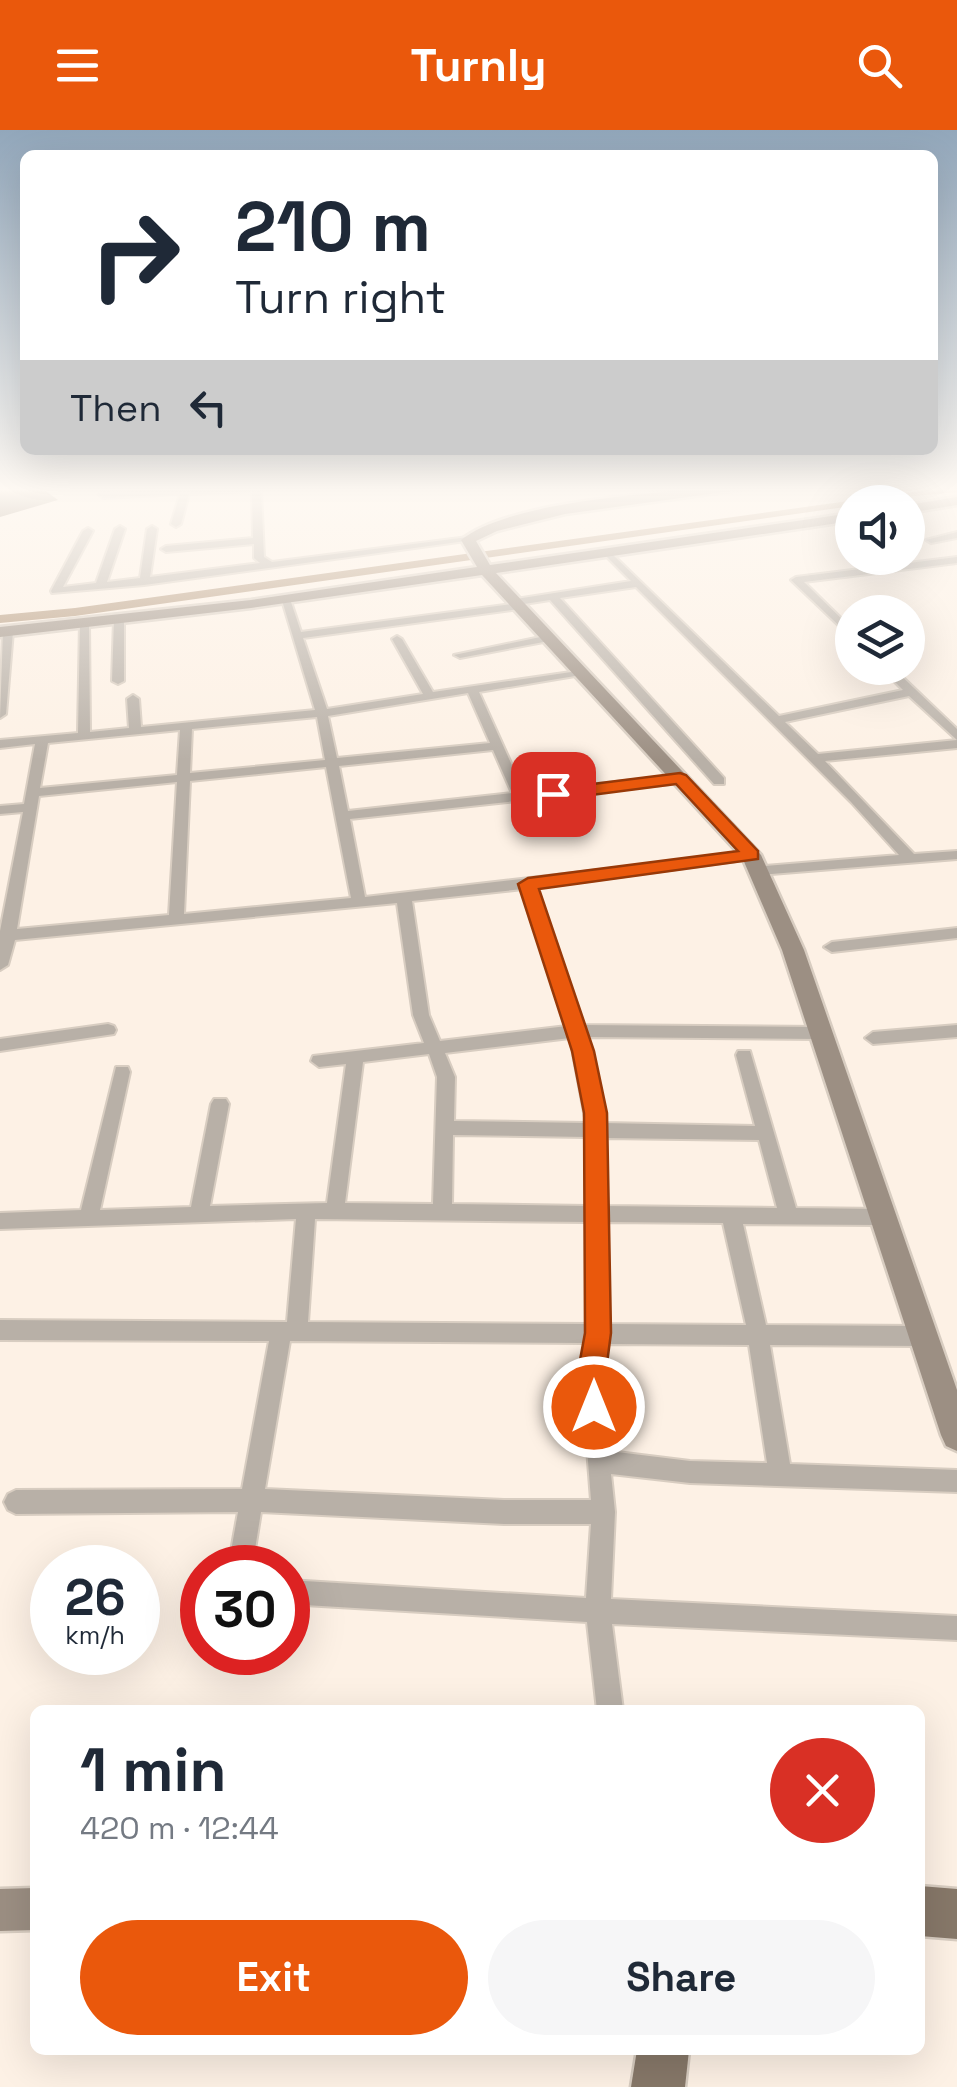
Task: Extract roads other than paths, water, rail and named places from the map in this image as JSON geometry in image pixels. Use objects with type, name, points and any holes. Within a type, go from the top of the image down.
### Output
[{"type":"main road","points":[[925,1911],[957,1914]]},
{"type":"main road","points":[[658,2087],[663,2055]]},
{"type":"street","points":[[64,577],[56,592],[179,577]]},
{"type":"street","points":[[100,587],[103,577]]},
{"type":"street","points":[[144,582],[145,577]]},
{"type":"street","points":[[0,714],[4,632],[286,599],[380,577]]},
{"type":"street","points":[[495,577],[755,863],[793,950],[957,1435]]},
{"type":"street","points":[[633,577],[816,758],[910,858]]},
{"type":"street","points":[[818,577],[796,580],[835,618]]},
{"type":"street","points":[[297,636],[638,583]]},
{"type":"street","points":[[552,596],[719,781]]},
{"type":"street","points":[[286,599],[322,712],[359,902]]},
{"type":"street","points":[[118,681],[119,619]]},
{"type":"street","points":[[84,623],[84,736]]},
{"type":"street","points":[[460,655],[550,638]]},
{"type":"street","points":[[397,639],[430,696]]},
{"type":"street","points":[[0,744],[322,712],[581,672]]},
{"type":"street","points":[[904,685],[957,736]]},
{"type":"street","points":[[472,689],[521,798]]},
{"type":"street","points":[[777,720],[912,692]]},
{"type":"street","points":[[133,699],[134,731]]},
{"type":"street","points":[[176,919],[186,726]]},
{"type":"street","points":[[0,965],[42,740]]},
{"type":"street","points":[[816,758],[957,744]]},
{"type":"street","points":[[0,810],[32,801],[181,779],[498,746]]},
{"type":"street","points":[[940,746],[957,763]]},
{"type":"street","points":[[342,816],[680,778]]},
{"type":"street","points":[[5,935],[755,863],[957,855]]},
{"type":"street","points":[[528,884],[576,1030],[595,1113],[598,1333],[592,1371],[603,1512],[598,1609],[609,1705]]},
{"type":"street","points":[[404,898],[421,1014],[446,1077],[442,1212]]},
{"type":"street","points":[[832,947],[957,933]]},
{"type":"street","points":[[0,1045],[108,1030]]},
{"type":"street","points":[[319,1062],[576,1030],[820,1033]]},
{"type":"street","points":[[873,1038],[957,1031]]},
{"type":"street","points":[[744,1055],[789,1216]]},
{"type":"street","points":[[335,1212],[356,1058]]},
{"type":"street","points":[[88,1218],[122,1072]]},
{"type":"street","points":[[199,1214],[220,1104]]},
{"type":"street","points":[[446,1128],[766,1133]]},
{"type":"street","points":[[0,1222],[306,1211],[882,1218]]},
{"type":"street","points":[[244,1545],[289,1332],[306,1211]]},
{"type":"street","points":[[731,1215],[758,1334],[780,1474]]},
{"type":"street","points":[[0,1330],[921,1336]]},
{"type":"street","points":[[599,1460],[690,1472],[957,1481]]},
{"type":"street","points":[[16,1502],[252,1500],[504,1512],[603,1512]]},
{"type":"street","points":[[310,1594],[491,1607],[957,1628]]},
{"type":"street","points":[[0,1910],[30,1909]]},
{"type":"waterway","points":[[0,619],[322,577]]}]
